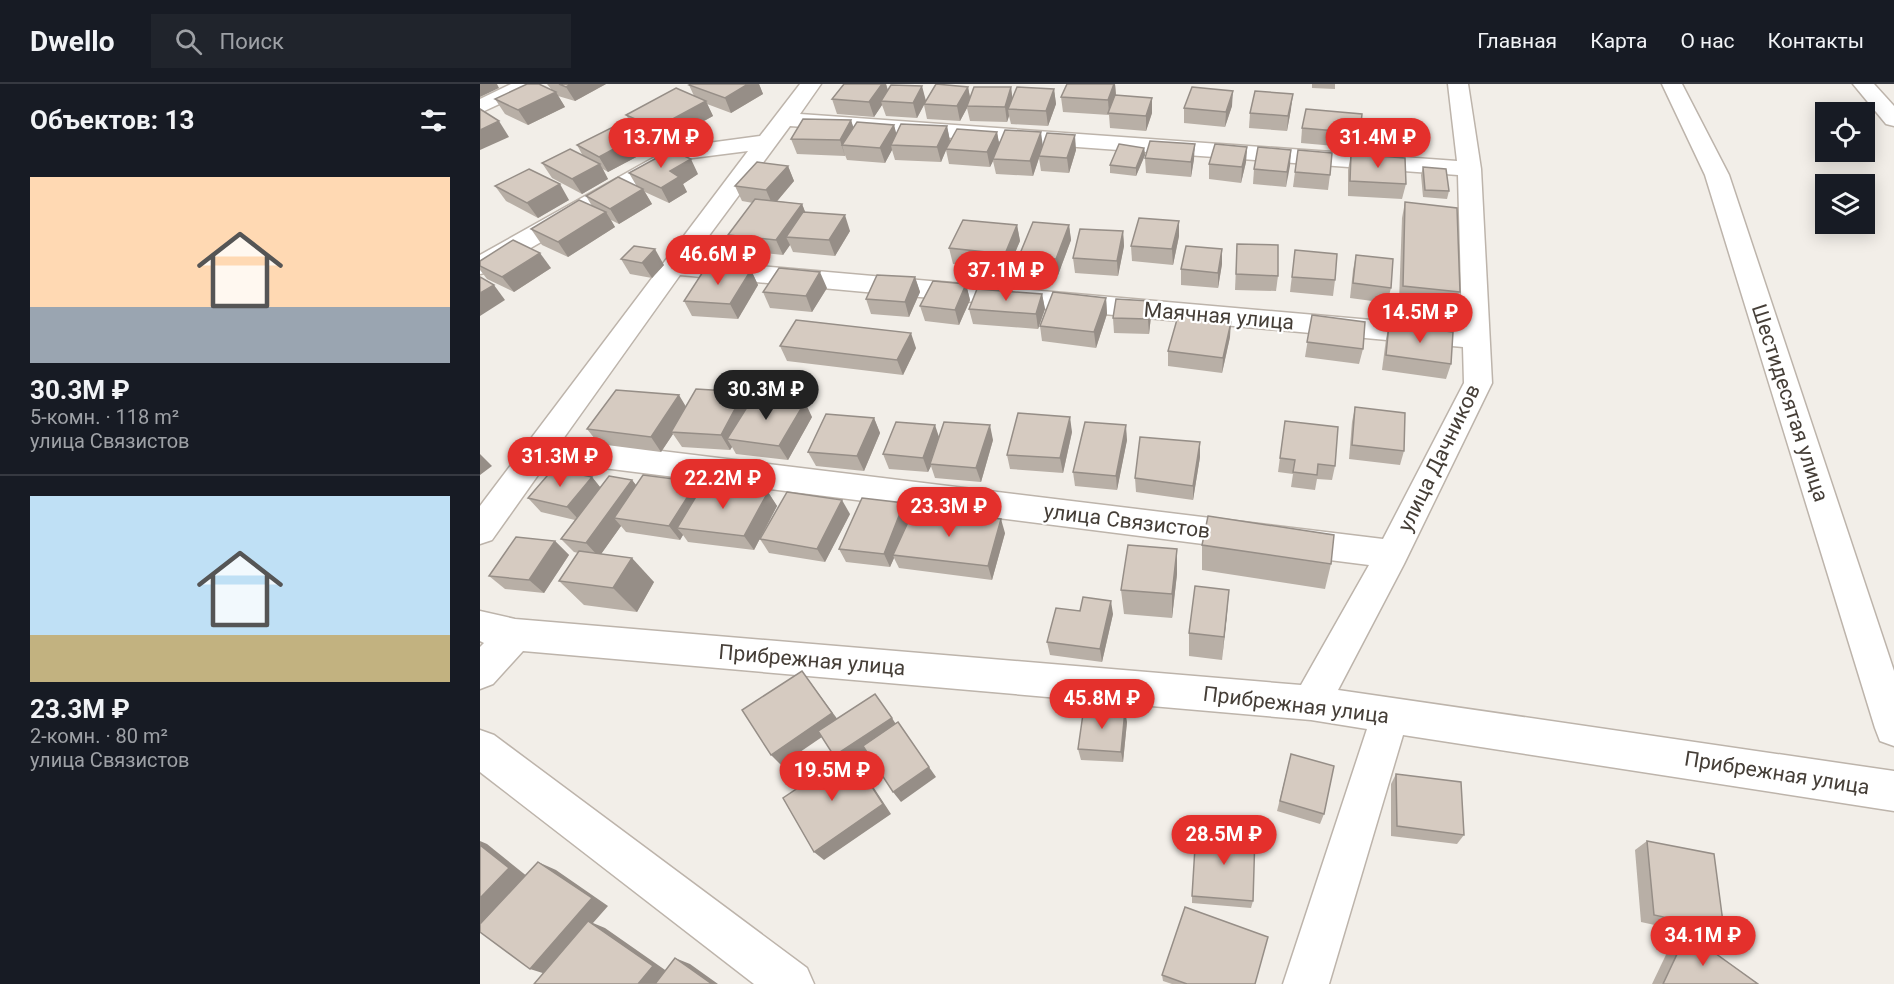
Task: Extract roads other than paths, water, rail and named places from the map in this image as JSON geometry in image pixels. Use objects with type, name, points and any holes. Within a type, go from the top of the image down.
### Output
[{"type":"street","points":[[480,107],[527,84]]},
{"type":"street","name":"улица Дачников","points":[[1311,703],[1392,554],[1478,383],[1469,169],[1458,84]]},
{"type":"street","name":"Шестидесятая улица","points":[[1672,84],[1717,175],[1894,728]]},
{"type":"street","points":[[1863,84],[1894,119]]},
{"type":"street","points":[[480,531],[673,266],[766,142],[786,119],[802,86]]},
{"type":"street","points":[[786,119],[1469,169]]},
{"type":"street","points":[[480,266],[679,153],[766,142]]},
{"type":"street","name":"Маячная улица","points":[[673,266],[1477,339]]},
{"type":"street","name":"улица Связистов","points":[[540,448],[1392,554]]},
{"type":"street","name":"Прибрежная улица","points":[[480,626],[515,635],[1311,703],[1894,791]]},
{"type":"street","points":[[480,672],[515,635]]},
{"type":"street","points":[[1306,984],[1390,715]]},
{"type":"street","points":[[480,748],[791,984]]}]
